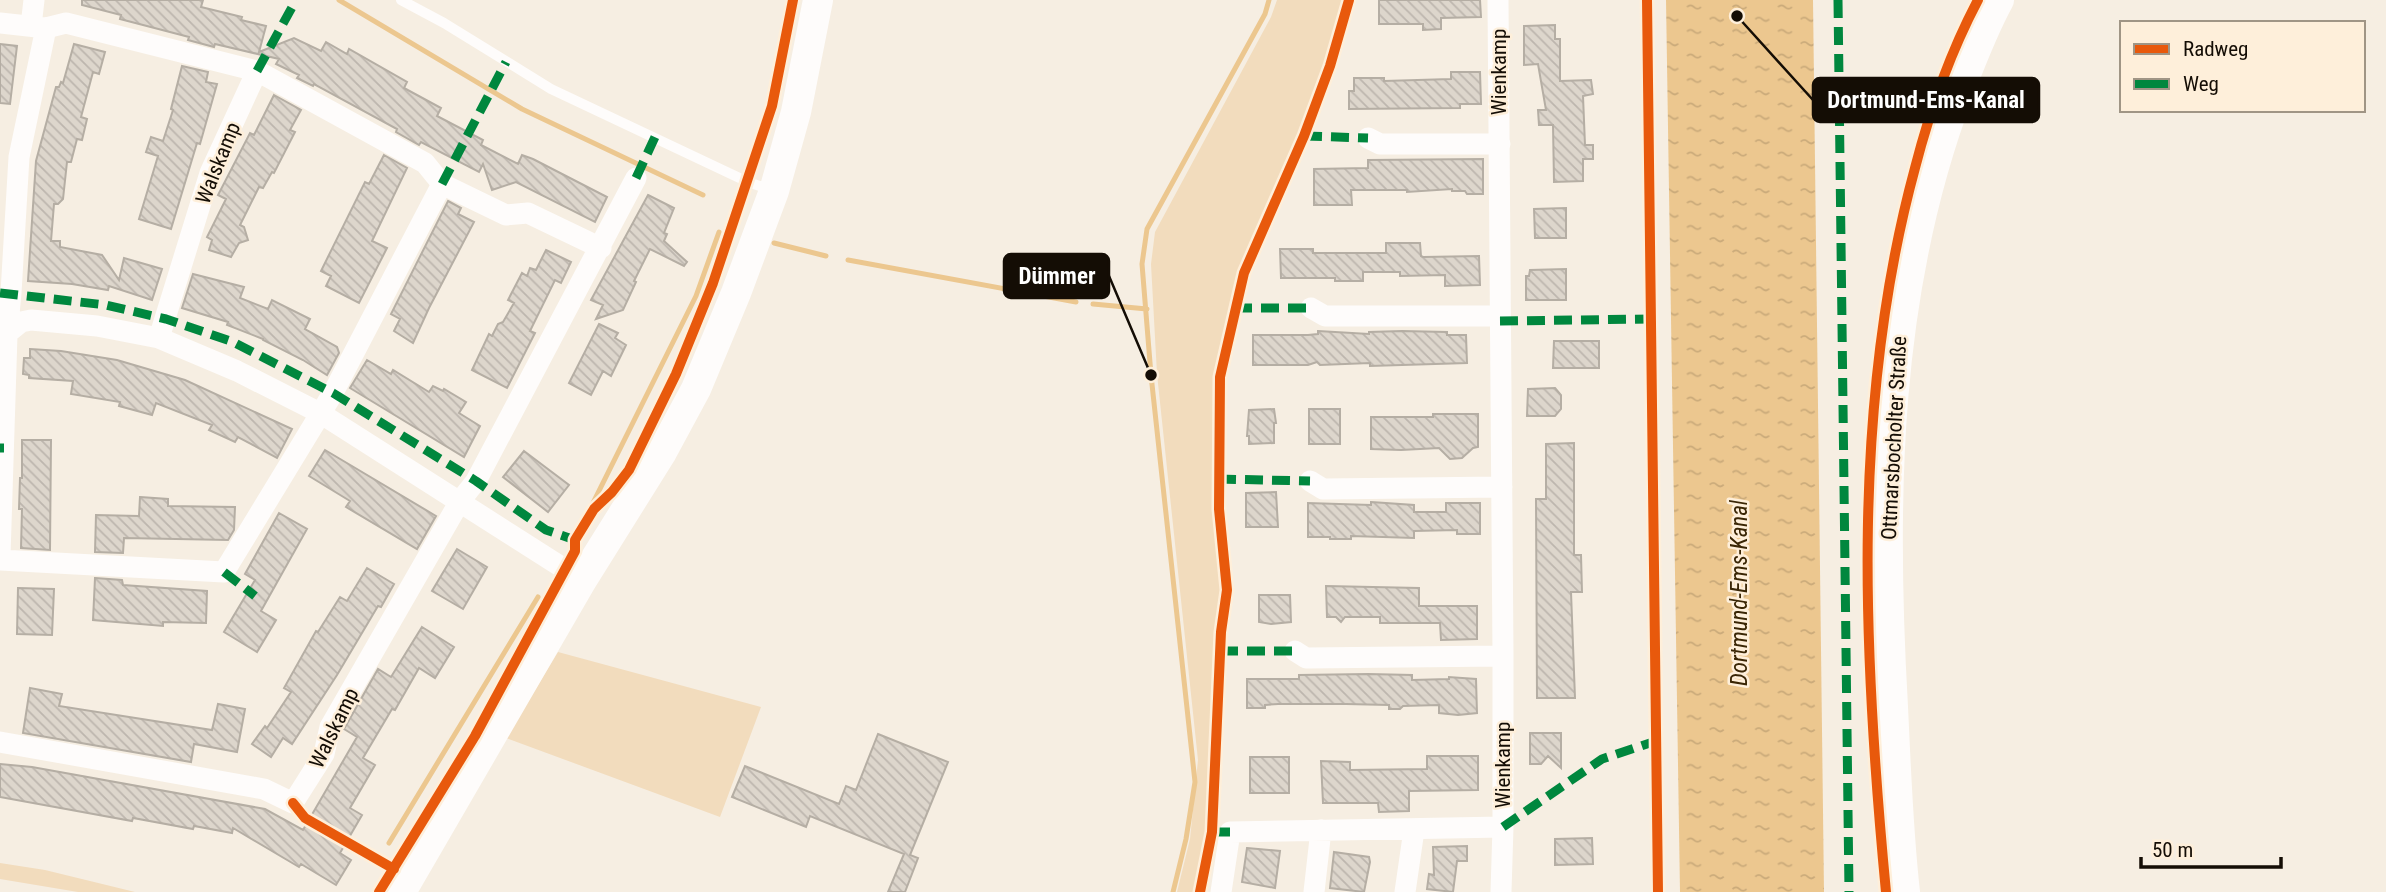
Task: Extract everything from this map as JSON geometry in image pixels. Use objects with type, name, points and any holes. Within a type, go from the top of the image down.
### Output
[{"type":"main road","points":[[401,892],[582,580],[662,452],[696,389],[774,191],[796,113],[818,0]]},
{"type":"main road","name":"Ottmarsbocholter Straße","points":[[1905,892],[1889,636],[1888,482],[1892,393],[1903,306],[1918,225],[1940,141],[1999,0]]},
{"type":"street","points":[[34,0],[39,27],[6,264],[0,558],[224,572],[340,381],[442,184]]},
{"type":"street","name":"Wienkamp","points":[[1222,892],[1230,832],[1503,827],[1498,0]]},
{"type":"street","points":[[0,23],[39,27],[66,23],[257,71],[425,163],[442,184],[506,215],[527,212],[601,248]]},
{"type":"street","name":"Walskamp","points":[[159,338],[210,173],[257,71]]},
{"type":"street","name":"Wienkamp","points":[[1368,138],[1380,144],[1500,144]]},
{"type":"street","name":"Walskamp","points":[[0,742],[264,789],[293,803],[324,754],[330,727],[460,501],[475,481],[636,178]]},
{"type":"street","points":[[1311,308],[1325,316],[1499,316]]},
{"type":"street","points":[[3,337],[21,322],[32,320],[97,326],[159,338],[237,372],[320,414],[582,580]]},
{"type":"street","points":[[1310,481],[1323,489],[1502,487]]},
{"type":"street","points":[[1295,651],[1306,658],[1503,656]]},
{"type":"street","points":[[1501,892],[1503,827]]},
{"type":"street","points":[[1314,892],[1321,830]]},
{"type":"street","points":[[1405,892],[1414,830]]},
{"type":"lane","points":[[401,0],[444,23],[551,89],[748,182],[774,191]]},
{"type":"shaded area","points":[[1277,0],[1343,0],[1325,62],[1298,134],[1238,272],[1215,375],[1213,510],[1222,591],[1215,653],[1209,832],[1196,892],[1177,892],[1190,839],[1198,760],[1157,374],[1151,264],[1155,232],[1271,17]]},
{"type":"shaded area","points":[[558,652],[761,707],[720,817],[506,738]]},
{"type":"shaded area","points":[[0,863],[45,870],[135,892],[78,892],[0,879]]},
{"type":"water","points":[[1666,0],[1813,0],[1824,892],[1680,892]]},
{"type":"building","points":[[82,0],[203,0],[201,7],[266,26],[259,52],[294,38],[321,51],[326,42],[347,54],[349,49],[407,82],[404,88],[441,108],[437,116],[483,140],[481,145],[518,164],[522,155],[533,159],[607,197],[595,222],[516,182],[492,190],[483,164],[479,172],[421,142],[419,145],[396,132],[397,129],[314,84],[313,86],[297,78],[299,75],[276,64],[279,59],[188,40],[189,37],[120,19],[121,15],[82,5]]},
{"type":"building","points":[[1379,0],[1480,0],[1481,17],[1441,18],[1441,29],[1423,30],[1423,24],[1379,24]]},
{"type":"building","points":[[1555,25],[1555,39],[1560,39],[1560,81],[1591,80],[1593,94],[1583,96],[1585,145],[1593,145],[1593,159],[1583,159],[1583,181],[1554,182],[1553,125],[1539,125],[1538,110],[1546,110],[1538,64],[1524,65],[1524,26]]},
{"type":"building","points":[[0,44],[17,46],[10,104],[0,103]]},
{"type":"building","points":[[74,44],[105,52],[99,74],[93,72],[81,117],[87,119],[82,140],[77,139],[71,162],[67,162],[63,199],[54,204],[51,241],[60,241],[60,247],[102,255],[119,280],[124,258],[162,269],[152,300],[109,286],[108,290],[28,281],[36,161],[56,87],[63,83]]},
{"type":"building","points":[[182,66],[208,72],[206,82],[217,84],[171,229],[139,219],[158,156],[146,152],[151,137],[163,141]]},
{"type":"building","points":[[1451,72],[1480,72],[1481,104],[1460,104],[1460,108],[1349,109],[1349,91],[1354,91],[1354,78],[1384,78],[1384,81],[1451,79]]},
{"type":"building","points":[[274,95],[301,110],[290,130],[295,132],[274,173],[272,172],[263,188],[259,187],[240,225],[244,227],[248,240],[239,243],[231,257],[209,250],[212,240],[207,237],[226,199],[218,195],[250,133],[254,135]]},
{"type":"building","points":[[384,155],[407,168],[372,241],[387,248],[359,303],[326,286],[331,276],[321,271],[365,182],[369,184]]},
{"type":"building","points":[[1483,159],[1483,194],[1467,194],[1465,191],[1452,189],[1407,192],[1351,190],[1352,205],[1314,205],[1314,169],[1368,168],[1368,160]]},
{"type":"building","points":[[648,195],[674,208],[664,233],[667,234],[664,241],[687,262],[684,266],[650,249],[623,310],[596,319],[603,305],[591,300]]},
{"type":"building","points":[[448,201],[461,208],[458,214],[474,222],[413,343],[394,331],[400,319],[391,314]]},
{"type":"building","points":[[1566,208],[1566,238],[1535,238],[1534,209]]},
{"type":"building","points":[[1386,243],[1420,243],[1423,257],[1479,256],[1480,285],[1445,286],[1445,275],[1400,276],[1400,272],[1363,272],[1363,281],[1281,278],[1280,249],[1313,249],[1313,253],[1386,253]]},
{"type":"building","points":[[546,250],[571,262],[561,283],[555,280],[530,331],[535,333],[507,388],[472,370],[489,334],[492,336],[514,303],[508,300],[522,273],[527,276],[530,268],[536,270]]},
{"type":"building","points":[[1566,269],[1566,300],[1526,300],[1526,276],[1529,276],[1530,270]]},
{"type":"building","points":[[193,274],[244,287],[240,298],[268,309],[272,300],[310,319],[305,329],[337,347],[339,353],[327,375],[263,339],[227,325],[228,322],[182,308]]},
{"type":"building","points":[[599,324],[618,333],[615,338],[626,345],[611,376],[603,371],[591,395],[569,383]]},
{"type":"building","points":[[1318,331],[1369,334],[1402,331],[1447,332],[1447,335],[1466,335],[1467,363],[1370,366],[1370,363],[1320,365],[1317,362],[1308,365],[1253,365],[1253,335],[1308,335],[1318,334]]},
{"type":"building","points":[[1554,341],[1599,341],[1599,368],[1553,368]]},
{"type":"building","points":[[30,349],[117,360],[185,380],[292,429],[277,458],[238,437],[235,442],[209,430],[212,425],[156,403],[152,415],[119,406],[120,402],[71,394],[73,381],[29,378],[29,375],[23,374],[24,358],[30,358]]},
{"type":"building","points":[[367,360],[391,374],[393,370],[429,392],[433,386],[466,402],[459,413],[480,426],[464,457],[350,388]]},
{"type":"building","points":[[1555,388],[1561,395],[1561,409],[1555,416],[1527,416],[1528,389]]},
{"type":"building","points":[[1274,409],[1274,443],[1249,444],[1249,410]]},
{"type":"building","points":[[1309,409],[1340,409],[1340,444],[1309,444]]},
{"type":"building","points":[[1433,414],[1478,414],[1478,447],[1462,458],[1450,459],[1439,448],[1371,449],[1371,417],[1433,417]]},
{"type":"building","points":[[22,440],[51,440],[50,550],[21,548],[22,509],[19,509]]},
{"type":"building","points":[[1574,443],[1574,555],[1581,555],[1582,592],[1571,592],[1575,698],[1537,698],[1536,499],[1546,499],[1546,444]]},
{"type":"building","points":[[325,450],[436,516],[417,549],[346,507],[350,501],[309,476]]},
{"type":"building","points":[[524,451],[569,485],[548,512],[503,477]]},
{"type":"building","points":[[1276,492],[1278,527],[1246,527],[1246,493]]},
{"type":"building","points":[[140,497],[168,499],[168,506],[235,507],[234,530],[228,540],[124,538],[123,553],[95,552],[96,515],[139,516]]},
{"type":"building","points":[[1371,502],[1414,505],[1414,512],[1446,512],[1446,503],[1480,503],[1480,534],[1457,534],[1457,530],[1414,531],[1414,538],[1308,537],[1308,503],[1371,505]]},
{"type":"building","points":[[279,513],[307,529],[261,611],[276,620],[257,652],[224,632],[255,580],[245,574]]},
{"type":"building","points":[[457,549],[487,567],[463,609],[432,591]]},
{"type":"building","points":[[367,568],[394,584],[292,744],[283,738],[271,757],[252,744],[265,726],[267,728],[291,692],[284,688],[316,631],[318,632],[340,597],[347,601]]},
{"type":"building","points":[[95,578],[122,580],[123,585],[207,591],[206,623],[163,622],[163,626],[93,620]]},
{"type":"building","points":[[1326,586],[1419,588],[1419,606],[1477,606],[1477,639],[1441,640],[1440,623],[1380,623],[1380,617],[1345,617],[1341,622],[1336,617],[1327,617]]},
{"type":"building","points":[[18,588],[54,589],[52,635],[17,634]]},
{"type":"building","points":[[1259,595],[1290,595],[1291,622],[1259,622]]},
{"type":"building","points":[[422,627],[454,647],[435,678],[419,668],[363,758],[375,765],[350,808],[362,815],[340,853],[351,860],[336,885],[301,864],[299,867],[233,828],[232,833],[133,818],[132,821],[0,797],[0,764],[32,767],[265,809],[303,830],[357,737],[344,729],[378,669],[391,677]]},
{"type":"building","points":[[1299,675],[1412,675],[1412,680],[1449,677],[1476,679],[1477,713],[1439,713],[1439,705],[1389,709],[1389,705],[1278,704],[1265,705],[1265,708],[1247,708],[1247,679],[1299,679]]},
{"type":"building","points":[[30,688],[62,694],[59,706],[212,730],[218,704],[245,709],[237,752],[194,744],[191,762],[23,733]]},
{"type":"building","points":[[1530,733],[1561,733],[1561,768],[1548,756],[1541,764],[1530,764]]},
{"type":"building","points":[[878,734],[948,762],[910,855],[918,858],[905,892],[888,892],[904,854],[810,816],[806,827],[732,797],[745,766],[839,804],[846,786],[856,790]]},
{"type":"building","points":[[1427,756],[1478,756],[1478,790],[1409,791],[1409,811],[1379,812],[1378,803],[1323,803],[1321,761],[1350,762],[1350,770],[1427,769]]},
{"type":"building","points":[[1250,757],[1289,757],[1289,793],[1250,793]]},
{"type":"building","points":[[1592,838],[1593,864],[1555,865],[1555,839]]},
{"type":"building","points":[[1467,846],[1467,861],[1457,861],[1453,892],[1427,889],[1429,874],[1434,875],[1433,847]]},
{"type":"building","points":[[1247,848],[1280,851],[1275,888],[1242,882]]},
{"type":"building","points":[[1334,852],[1369,857],[1364,892],[1330,888]]},
{"type":"waterway","points":[[339,0],[522,109],[703,195]]},
{"type":"waterway","points":[[1173,892],[1186,839],[1195,782],[1151,375],[1142,264],[1147,229],[1265,14],[1269,0]]},
{"type":"waterway","points":[[582,525],[696,296],[719,232]]},
{"type":"waterway","points":[[774,243],[826,256]]},
{"type":"waterway","points":[[848,260],[1076,302]]},
{"type":"waterway","points":[[1093,304],[1147,309]]},
{"type":"waterway","points":[[389,843],[538,597]]},
{"type":"marked path","points":[[257,71],[296,0]]},
{"type":"marked path","points":[[1838,0],[1849,892]]},
{"type":"marked path","points":[[442,184],[506,62]]},
{"type":"marked path","points":[[1304,136],[1368,138]]},
{"type":"marked path","points":[[636,178],[655,137]]},
{"type":"marked path","points":[[0,293],[106,305],[166,319],[233,342],[333,393],[476,481],[546,530],[575,540]]},
{"type":"marked path","points":[[1234,308],[1311,308]]},
{"type":"marked path","points":[[1500,321],[1651,319]]},
{"type":"marked path","points":[[1218,479],[1310,481]]},
{"type":"marked path","points":[[224,572],[255,596]]},
{"type":"marked path","points":[[1220,651],[1295,651]]},
{"type":"marked path","points":[[1503,827],[1602,759],[1656,741]]},
{"type":"marked path","points":[[1212,832],[1230,832]]},
{"type":"cycle path","points":[[379,892],[475,736],[575,551],[575,540],[594,509],[629,470],[676,374],[713,283],[772,106],[793,0]]},
{"type":"cycle path","points":[[1200,892],[1212,832],[1221,632],[1227,590],[1219,509],[1220,377],[1244,273],[1304,136],[1330,66],[1349,0]]},
{"type":"cycle path","points":[[1647,0],[1658,892]]},
{"type":"cycle path","points":[[1886,892],[1868,619],[1872,437],[1880,347],[1894,257],[1921,146],[1950,61],[1978,0]]},
{"type":"cycle path","points":[[293,803],[305,818],[394,869]]},
{"type":"place","name":"Dortmund-Ems-Kanal","points":[[1737,16]]},
{"type":"place","name":"Dümmer","points":[[1151,375]]}]
